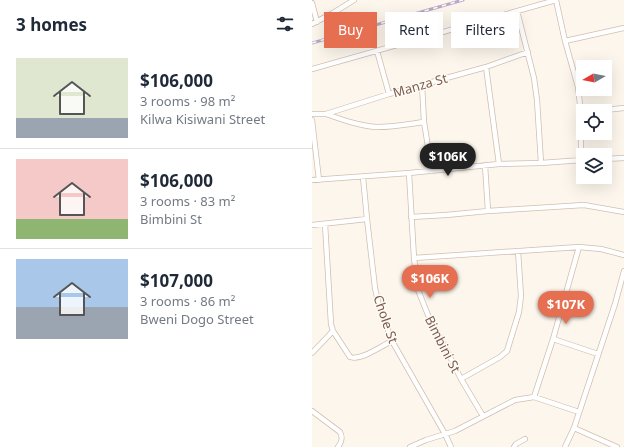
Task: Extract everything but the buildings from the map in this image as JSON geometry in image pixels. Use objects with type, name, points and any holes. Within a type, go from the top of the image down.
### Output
[{"type":"street","points":[[312,24],[354,0]]},
{"type":"street","points":[[312,69],[556,0],[565,41],[578,87],[581,104]]},
{"type":"street","points":[[312,3],[317,22]]},
{"type":"street","points":[[517,11],[534,78],[541,163]]},
{"type":"street","points":[[565,41],[624,28]]},
{"type":"street","points":[[377,51],[389,94]]},
{"type":"street","name":"Manza St","points":[[312,114],[326,114],[389,94],[486,67],[528,52]]},
{"type":"street","points":[[486,67],[499,164]]},
{"type":"street","points":[[422,85],[424,122],[432,171]]},
{"type":"street","points":[[612,109],[624,108]]},
{"type":"street","points":[[326,114],[354,124],[376,127],[424,122]]},
{"type":"street","points":[[312,120],[319,180]]},
{"type":"street","points":[[612,159],[624,158]]},
{"type":"street","points":[[312,180],[364,177],[485,165],[576,160]]},
{"type":"street","points":[[485,165],[488,211]]},
{"type":"street","name":"Bimbini St","points":[[408,173],[414,258],[418,290],[425,309],[461,379],[483,416]]},
{"type":"street","name":"Chole St","points":[[364,177],[375,288],[379,306],[392,341],[445,434],[450,447]]},
{"type":"street","points":[[411,217],[584,205],[624,212]]},
{"type":"street","points":[[312,225],[367,219]]},
{"type":"street","points":[[325,224],[331,324],[333,331],[350,357],[354,358],[361,357],[392,341]]},
{"type":"street","points":[[414,258],[579,247],[601,249],[624,255]]},
{"type":"street","points":[[534,397],[553,339],[579,247]]},
{"type":"street","points":[[461,379],[500,357],[507,351],[519,312],[521,296],[518,251]]},
{"type":"street","points":[[565,447],[574,428],[624,272]]},
{"type":"street","points":[[312,353],[333,331]]},
{"type":"street","points":[[553,339],[598,354]]},
{"type":"street","points":[[410,447],[460,428],[515,400],[534,397],[579,412]]},
{"type":"street","points":[[313,413],[340,432],[342,440],[338,447]]},
{"type":"street","points":[[574,428],[617,447]]},
{"type":"street","points":[[514,447],[516,444],[525,439]]},
{"type":"railway","points":[[312,43],[463,0]]}]
